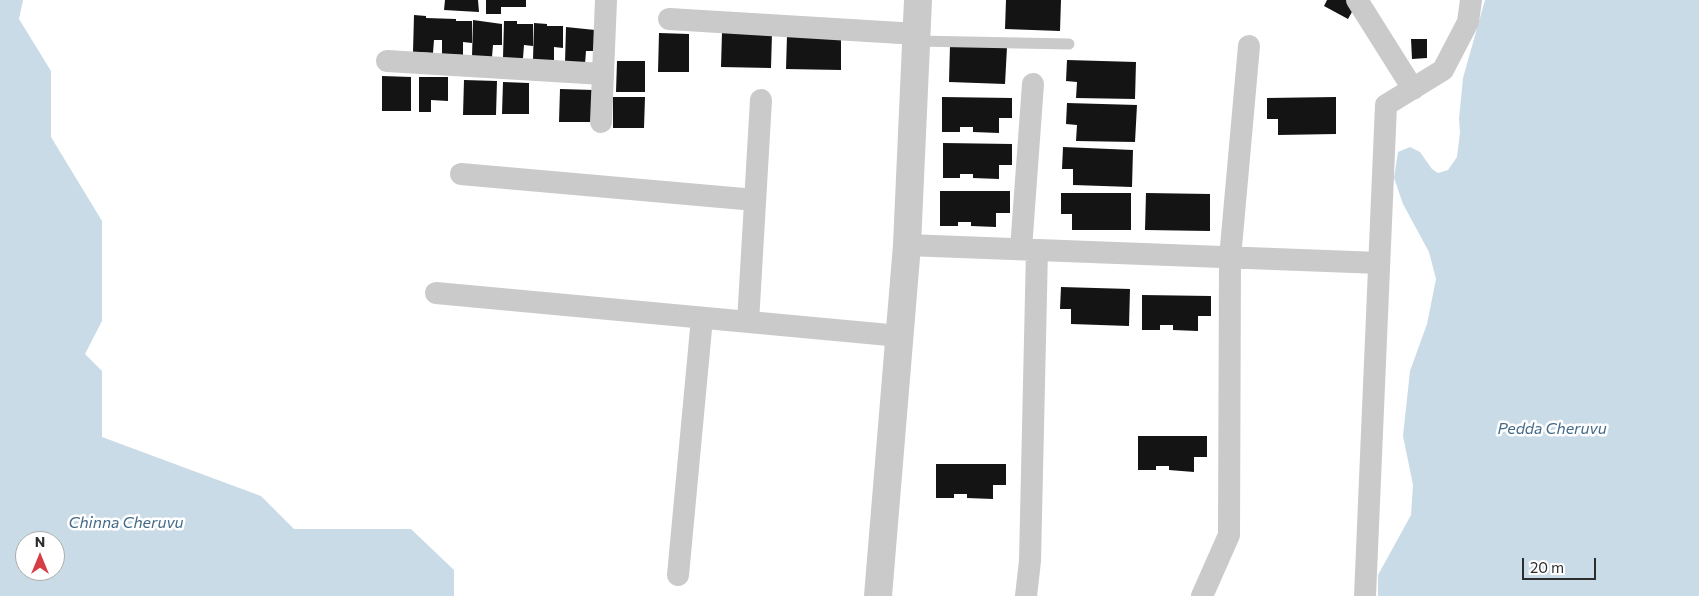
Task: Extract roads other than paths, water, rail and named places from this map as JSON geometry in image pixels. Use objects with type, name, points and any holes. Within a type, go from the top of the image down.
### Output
[{"type":"street","points":[[601,122],[606,0]]},
{"type":"street","points":[[878,596],[907,245],[918,0]]},
{"type":"street","points":[[1357,0],[1413,89]]},
{"type":"street","points":[[1365,596],[1386,105],[1443,70],[1468,22],[1471,0]]},
{"type":"street","points":[[669,19],[917,37]]},
{"type":"street","points":[[1202,596],[1229,535],[1230,258],[1249,46]]},
{"type":"street","points":[[387,61],[603,74]]},
{"type":"street","points":[[1026,596],[1030,561],[1029,250],[1033,84]]},
{"type":"street","points":[[748,322],[761,100]]},
{"type":"street","points":[[461,174],[756,200]]},
{"type":"street","points":[[907,245],[1379,264]]},
{"type":"street","points":[[436,293],[900,336]]},
{"type":"street","points":[[678,575],[702,318]]},
{"type":"lane","points":[[917,37],[1069,44]]},
{"type":"water","name":"Chinna Cheruvu","points":[[0,0],[23,0],[19,19],[51,71],[51,137],[102,221],[102,321],[85,354],[102,371],[102,437],[261,496],[294,529],[411,529],[454,570],[454,596],[0,596]]},
{"type":"water","name":"Pedda Cheruvu","points":[[1485,0],[1699,0],[1699,596],[1378,596],[1378,575],[1411,515],[1413,485],[1403,436],[1410,371],[1427,324],[1436,279],[1429,252],[1403,204],[1394,178],[1398,152],[1410,147],[1420,152],[1432,169],[1438,173],[1448,170],[1457,157],[1463,78]]}]
